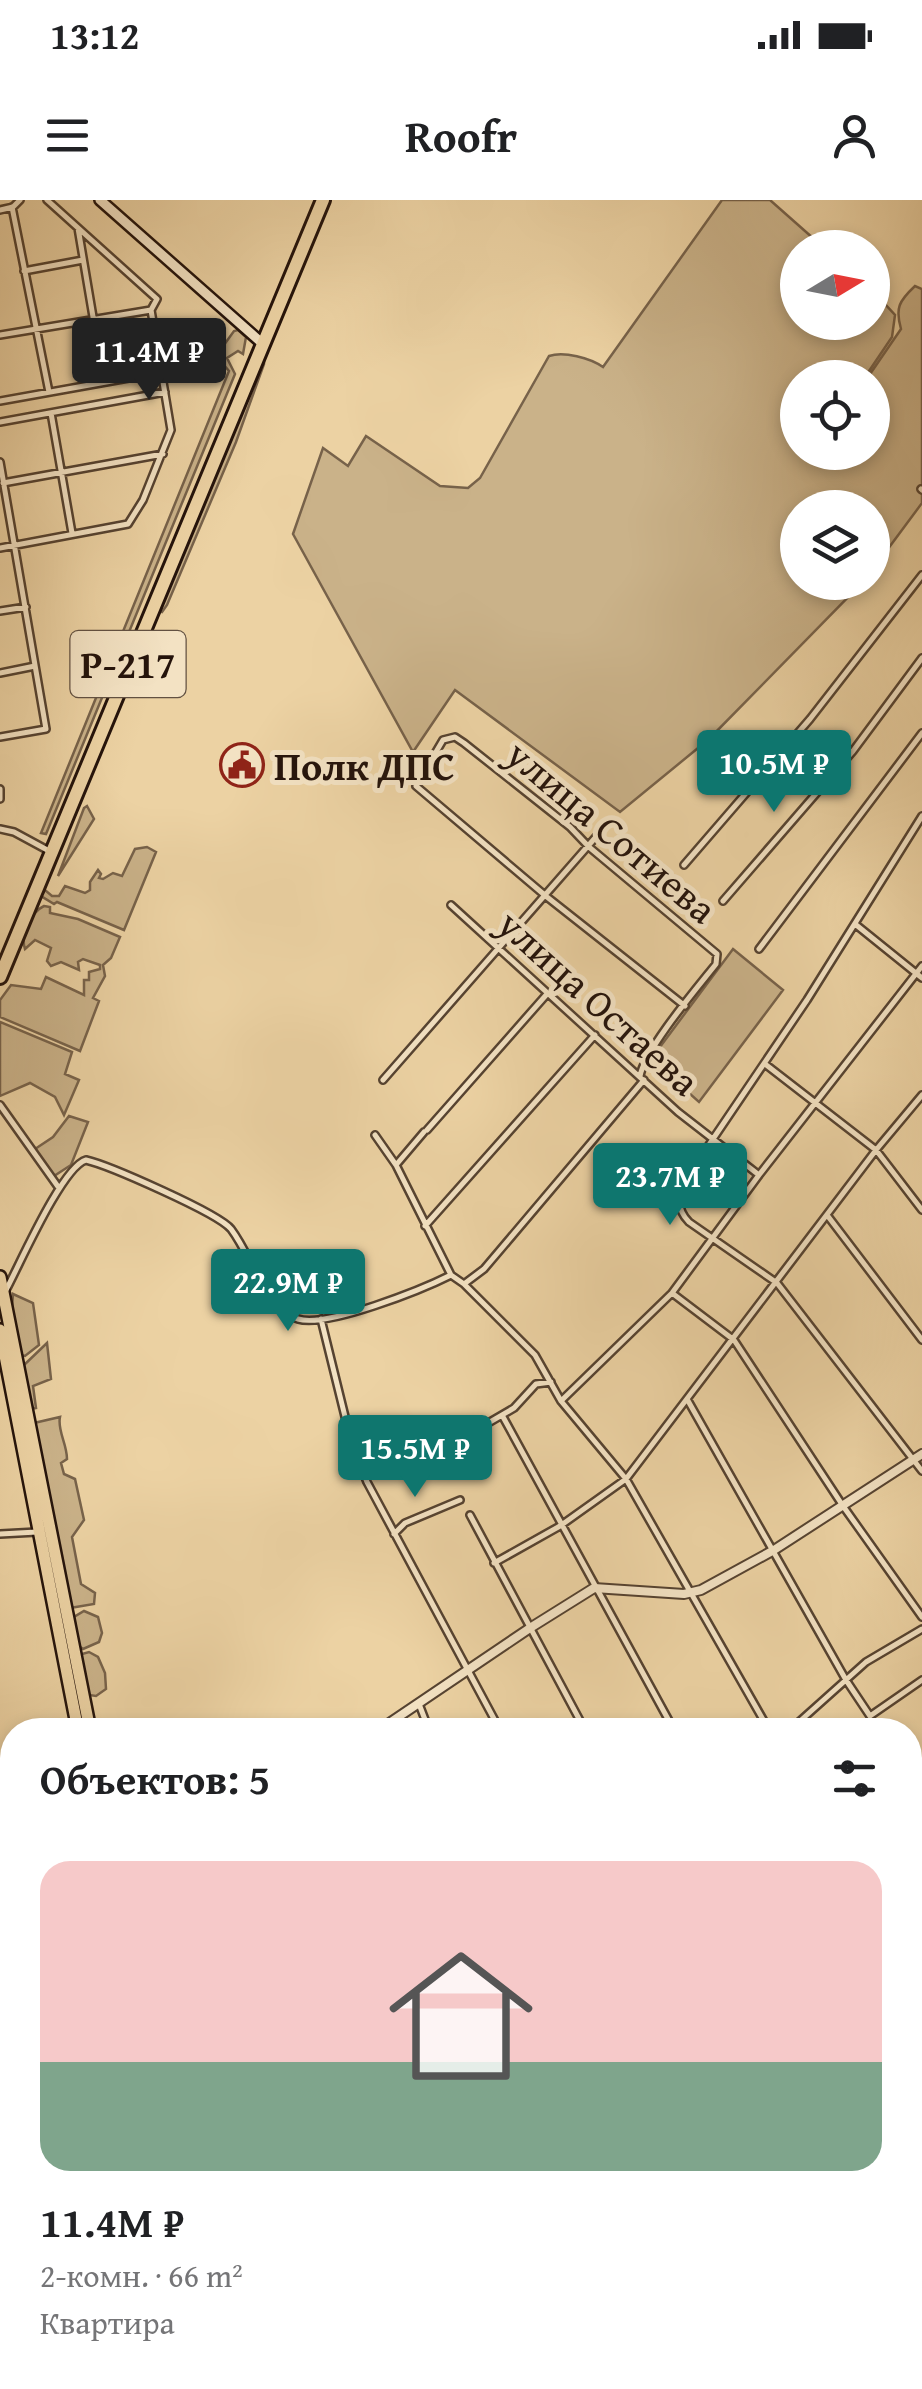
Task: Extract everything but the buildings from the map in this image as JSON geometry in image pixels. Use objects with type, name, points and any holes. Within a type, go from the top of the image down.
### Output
[{"type":"highway","name":"Р-217","points":[[260,342],[314,200]]},
{"type":"highway","name":"Р-217","points":[[0,977],[260,342],[323,200]]},
{"type":"highway","name":"Р-217","points":[[0,958],[49,851]]},
{"type":"main road","points":[[100,200],[260,342]]},
{"type":"main road","points":[[0,1277],[88,1718]]},
{"type":"main road","points":[[0,1330],[76,1718]]},
{"type":"street","points":[[0,210],[20,200]]},
{"type":"street","points":[[0,548],[128,524],[143,500],[171,430],[151,310],[157,299],[47,200]]},
{"type":"street","points":[[12,207],[49,392]]},
{"type":"street","points":[[78,227],[104,382]]},
{"type":"street","points":[[24,270],[83,260]]},
{"type":"street","points":[[0,335],[151,310]]},
{"type":"street","points":[[0,401],[162,372]]},
{"type":"street","points":[[0,422],[165,392]]},
{"type":"street","points":[[51,413],[72,534]]},
{"type":"street","points":[[2,484],[162,454]]},
{"type":"street","points":[[0,462],[46,729],[0,737]]},
{"type":"street","points":[[684,865],[810,719],[922,575]]},
{"type":"street","points":[[0,611],[26,607]]},
{"type":"street","points":[[723,902],[852,751],[922,658]]},
{"type":"street","points":[[0,673],[35,666]]},
{"type":"street","points":[[759,950],[922,733]]},
{"type":"street","name":"улица Сотиева","points":[[458,1280],[484,1270],[642,1078],[646,1060],[716,964],[716,954],[570,827],[455,738],[443,740],[416,786],[547,896]]},
{"type":"street","points":[[0,789],[0,799]]},
{"type":"street","points":[[922,816],[680,1190],[684,1218],[776,1283],[918,1456],[922,1471]]},
{"type":"street","points":[[0,829],[49,851]]},
{"type":"street","points":[[383,1080],[602,830]]},
{"type":"street","points":[[547,896],[685,1006]]},
{"type":"street","name":"улица Остаева","points":[[451,905],[712,1140],[759,1175]]},
{"type":"street","points":[[855,924],[919,976]]},
{"type":"street","points":[[561,1401],[672,1293],[816,1101],[919,976],[922,966]]},
{"type":"street","points":[[396,1165],[547,994]]},
{"type":"street","points":[[425,1226],[595,1036]]},
{"type":"street","points":[[765,1064],[876,1150],[922,1210]]},
{"type":"street","points":[[494,1564],[560,1526],[626,1478],[922,1094]]},
{"type":"street","points":[[0,1105],[59,1188]]},
{"type":"street","points":[[374,1136],[396,1165],[425,1226],[458,1280],[535,1355],[561,1401],[626,1478],[762,1718]]},
{"type":"street","points":[[4,1293],[59,1188],[79,1162],[91,1161],[231,1229],[274,1300],[295,1318],[321,1319],[458,1280]]},
{"type":"street","points":[[828,1214],[922,1340]]},
{"type":"street","points":[[672,1293],[734,1340],[843,1506],[922,1616]]},
{"type":"street","points":[[321,1319],[352,1445],[394,1534],[493,1718]]},
{"type":"street","points":[[471,1433],[526,1398],[536,1384],[551,1382]]},
{"type":"street","points":[[687,1400],[870,1716],[922,1680]]},
{"type":"street","points":[[502,1416],[667,1718]]},
{"type":"street","points":[[398,1718],[594,1588],[692,1592],[774,1550],[918,1456]]},
{"type":"street","points":[[394,1534],[405,1524],[460,1500]]},
{"type":"street","points":[[470,1515],[579,1718]]},
{"type":"street","points":[[0,1534],[39,1532]]},
{"type":"street","points":[[803,1718],[866,1662],[922,1629]]},
{"type":"street","points":[[420,1703],[425,1718]]},
{"type":"shaded area","points":[[722,200],[770,200],[804,230],[780,230],[780,340],[890,340],[876,360],[780,360],[780,470],[890,470],[890,360],[880,360],[901,329],[898,316],[902,301],[915,286],[922,289],[922,503],[890,546],[890,490],[780,490],[780,600],[845,600],[709,739],[620,812],[455,690],[413,752],[293,534],[323,448],[348,466],[366,436],[440,486],[468,488],[480,478],[549,356],[577,356],[603,367]]},
{"type":"shaded area","points":[[890,310],[895,315],[890,340]]},
{"type":"shaded area","points":[[238,330],[246,337],[243,354],[238,351],[227,358],[235,374],[46,834],[41,833],[229,371],[216,356]]},
{"type":"shaded area","points":[[264,353],[264,364],[236,442],[167,605],[162,612],[158,611]]},
{"type":"shaded area","points":[[87,806],[94,819],[58,876],[84,808]]},
{"type":"shaded area","points":[[147,847],[156,852],[124,930],[41,896],[45,890],[59,896],[65,886],[85,893],[98,870],[99,878],[103,879],[113,873],[122,876],[135,849]]},
{"type":"shaded area","points":[[44,906],[50,907],[50,913],[78,919],[120,937],[111,958],[103,965],[105,976],[93,998],[99,1001],[80,1051],[0,1017],[0,1000],[11,985],[41,989],[46,977],[84,995],[84,980],[89,980],[89,972],[100,969],[100,965],[83,959],[78,962],[79,970],[61,962],[51,966],[47,961],[51,948],[35,940],[25,949],[28,924]]},
{"type":"shaded area","points":[[733,949],[783,990],[699,1102],[651,1059]]},
{"type":"shaded area","points":[[0,1022],[72,1052],[65,1074],[79,1080],[64,1115],[55,1097],[30,1083],[0,1096]]},
{"type":"shaded area","points":[[69,1116],[88,1122],[71,1165],[54,1176],[35,1149],[53,1137]]},
{"type":"shaded area","points":[[13,1294],[33,1303],[39,1345],[25,1356],[21,1355],[12,1309]]},
{"type":"shaded area","points":[[47,1343],[51,1379],[33,1386],[36,1408],[31,1409],[23,1366]]},
{"type":"shaded area","points":[[60,1417],[67,1459],[61,1463],[64,1474],[75,1479],[84,1520],[72,1537],[81,1584],[95,1593],[94,1604],[70,1608],[34,1423]]},
{"type":"shaded area","points":[[84,1611],[98,1617],[102,1633],[99,1642],[83,1649],[79,1646],[74,1617]]},
{"type":"shaded area","points":[[89,1652],[98,1657],[105,1673],[106,1689],[96,1696],[89,1695],[81,1658]]},
{"type":"place","name":"Полк ДПС","points":[[242,765]]}]
